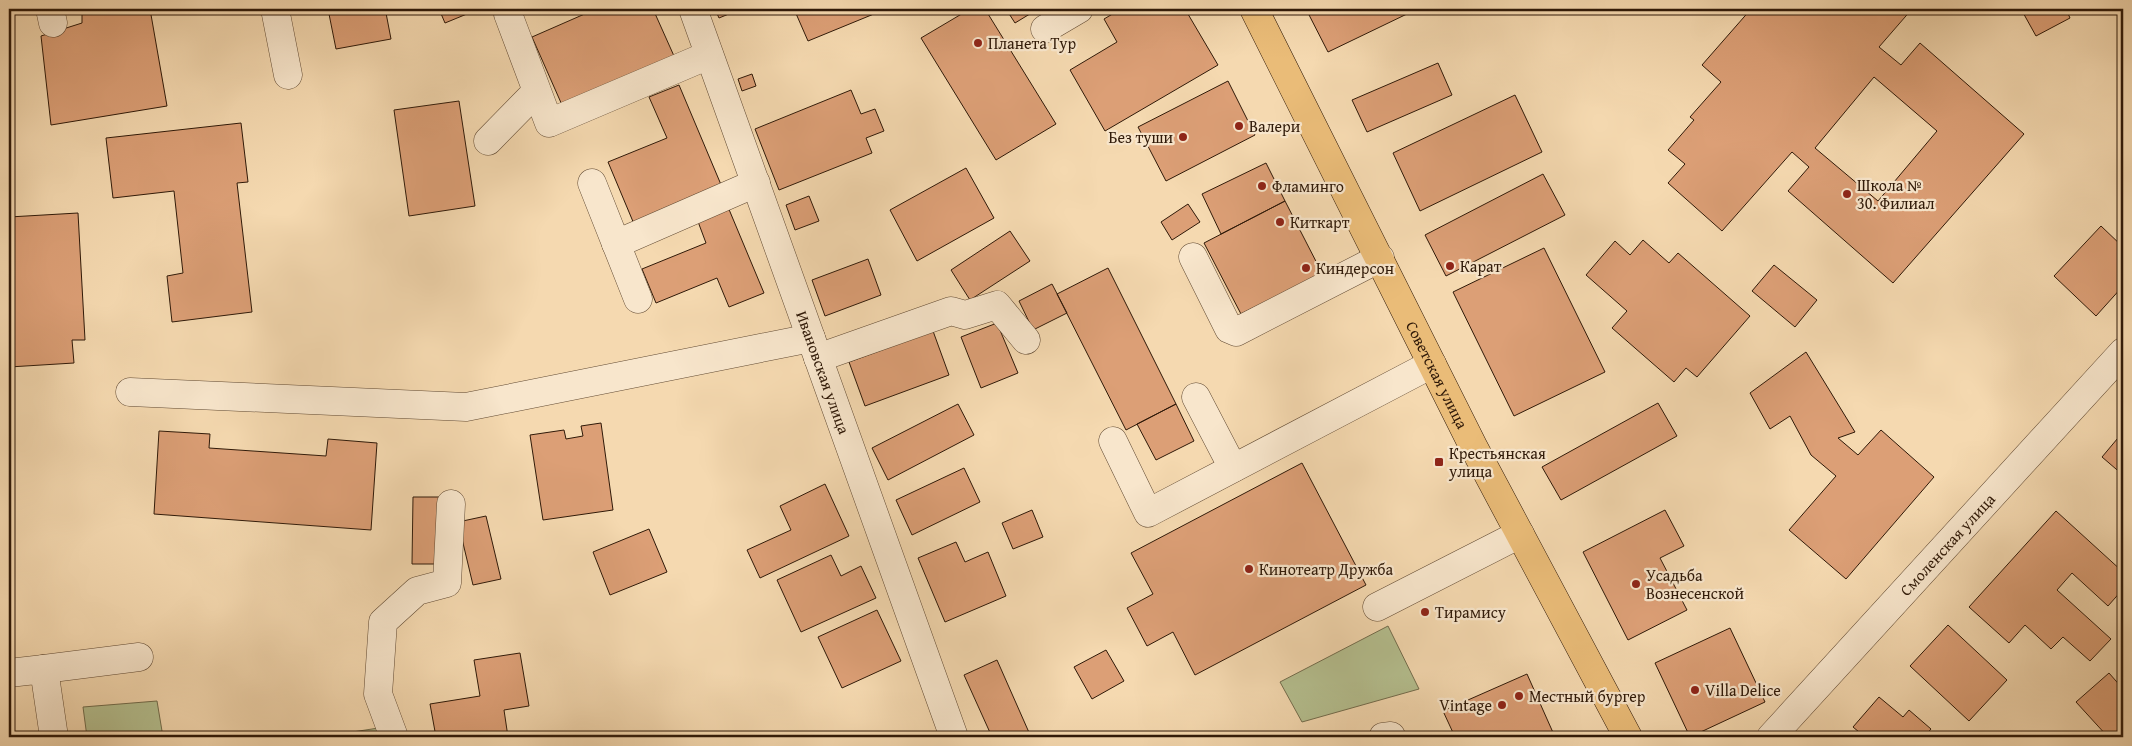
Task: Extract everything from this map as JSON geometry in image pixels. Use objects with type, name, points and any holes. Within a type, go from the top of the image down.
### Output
[{"type":"main road","name":"Советская улица","points":[[1254,9],[1432,364],[1628,737]]},
{"type":"street","points":[[275,9],[288,75]]},
{"type":"street","name":"Ивановская улица","points":[[693,9],[718,60],[740,112],[756,183],[954,737]]},
{"type":"street","points":[[1045,29],[1079,9]]},
{"type":"street","points":[[508,14],[549,123],[718,60]]},
{"type":"street","points":[[488,141],[536,92]]},
{"type":"street","points":[[592,183],[638,299]]},
{"type":"street","points":[[616,244],[756,183]]},
{"type":"street","points":[[1194,257],[1230,329],[1236,332],[1380,258]]},
{"type":"street","points":[[130,392],[466,407],[814,348],[951,311],[965,316],[997,305],[1026,340]]},
{"type":"street","name":"Смоленская улица","points":[[1771,737],[2123,352]]},
{"type":"street","points":[[1113,440],[1148,513],[1432,364]]},
{"type":"street","points":[[1196,396],[1233,468]]},
{"type":"street","points":[[394,737],[378,694],[382,622],[416,591],[447,582],[451,504]]},
{"type":"street","points":[[1377,607],[1520,534]]},
{"type":"street","points":[[9,673],[139,656]]},
{"type":"street","points":[[44,669],[54,737]]},
{"type":"green space","points":[[1388,626],[1419,689],[1302,722],[1280,682]]},
{"type":"green space","points":[[157,701],[163,737],[87,737],[83,707]]},
{"type":"green space","points":[[385,727],[387,737],[346,737],[346,733]]},
{"type":"building","points":[[82,9],[150,9],[167,106],[51,125],[41,36],[82,23]]},
{"type":"building","points":[[328,9],[408,9],[386,13],[391,39],[336,49]]},
{"type":"building","points":[[439,9],[479,9],[445,23]]},
{"type":"building","points":[[596,9],[653,9],[674,56],[562,105],[532,37]]},
{"type":"building","points":[[715,9],[741,9],[719,18]]},
{"type":"building","points":[[794,9],[886,9],[808,41]]},
{"type":"building","points":[[970,9],[985,9],[1056,124],[996,160],[921,38]]},
{"type":"building","points":[[1006,9],[1038,9],[1015,23]]},
{"type":"building","points":[[1121,9],[1185,9],[1218,65],[1105,131],[1070,70],[1117,42],[1104,19]]},
{"type":"building","points":[[1306,9],[1407,9],[1409,13],[1328,52]]},
{"type":"building","points":[[1751,9],[1912,9],[1879,47],[1901,65],[1920,43],[2024,134],[1893,283],[1788,191],[1809,167],[1792,152],[1722,231],[1668,183],[1685,164],[1668,150],[1694,120],[1690,117],[1721,82],[1702,65]],"holes":[[[1874,77],[1937,131],[1878,201],[1815,148]]]},
{"type":"building","points":[[2021,9],[2066,9],[2070,18],[2036,36]]},
{"type":"building","points":[[1438,63],[1452,95],[1367,132],[1352,100]]},
{"type":"building","points":[[752,74],[756,86],[742,91],[738,79]]},
{"type":"building","points":[[1228,81],[1255,135],[1166,181],[1138,127]]},
{"type":"building","points":[[679,85],[722,187],[634,224],[608,162],[667,138],[649,97]]},
{"type":"building","points":[[851,90],[861,114],[875,109],[884,131],[866,138],[872,153],[779,190],[755,129]]},
{"type":"building","points":[[1515,95],[1542,152],[1420,211],[1393,153]]},
{"type":"building","points":[[459,101],[475,206],[409,216],[394,110]]},
{"type":"building","points":[[241,123],[248,182],[237,183],[252,312],[172,322],[167,276],[183,273],[174,191],[113,198],[106,138]]},
{"type":"building","points":[[1266,163],[1285,201],[1221,234],[1202,194]]},
{"type":"building","points":[[966,168],[994,218],[917,261],[890,210]]},
{"type":"building","points":[[1543,174],[1565,215],[1446,276],[1425,235]]},
{"type":"building","points":[[809,196],[819,221],[795,230],[786,205]]},
{"type":"building","points":[[1285,201],[1322,273],[1241,314],[1204,243]]},
{"type":"building","points":[[1188,204],[1200,222],[1172,240],[1161,222]]},
{"type":"building","points":[[728,207],[764,293],[729,307],[717,278],[656,303],[642,269],[706,243],[697,219]]},
{"type":"building","points":[[78,213],[85,340],[72,340],[74,363],[9,367],[9,217]]},
{"type":"building","points":[[2101,226],[2123,247],[2123,286],[2096,316],[2054,276]]},
{"type":"building","points":[[1010,231],[1030,261],[970,300],[951,270]]},
{"type":"building","points":[[1643,240],[1669,263],[1678,253],[1750,316],[1697,377],[1686,368],[1674,382],[1612,328],[1627,311],[1586,275],[1615,241],[1630,255]]},
{"type":"building","points":[[1544,248],[1605,372],[1514,416],[1453,292]]},
{"type":"building","points":[[868,259],[881,295],[825,316],[812,280]]},
{"type":"building","points":[[1774,265],[1817,300],[1795,327],[1752,291]]},
{"type":"building","points":[[1108,268],[1176,404],[1126,430],[1057,294]]},
{"type":"building","points":[[1052,284],[1067,313],[1033,330],[1019,301]]},
{"type":"building","points":[[997,323],[1018,373],[981,388],[961,337]]},
{"type":"building","points":[[933,331],[949,375],[865,406],[849,362]]},
{"type":"building","points":[[1806,352],[1855,432],[1838,438],[1858,455],[1881,430],[1934,477],[1846,579],[1789,530],[1836,476],[1811,455],[1790,416],[1770,429],[1750,393]]},
{"type":"building","points":[[1658,403],[1677,436],[1561,500],[1542,467]]},
{"type":"building","points":[[958,404],[974,435],[888,480],[872,448]]},
{"type":"building","points":[[1176,404],[1194,441],[1156,460],[1137,424]]},
{"type":"building","points":[[601,423],[613,510],[543,520],[530,435],[564,430],[566,439],[583,436],[581,426]]},
{"type":"building","points":[[159,431],[210,434],[209,448],[326,456],[328,439],[377,443],[371,530],[154,514]]},
{"type":"building","points":[[2123,432],[2123,475],[2102,457]]},
{"type":"building","name":"Кинотеатр Дружба","points":[[1302,463],[1366,585],[1195,675],[1173,632],[1147,646],[1127,608],[1153,594],[1131,553]]},
{"type":"building","points":[[964,468],[980,502],[912,535],[896,500]]},
{"type":"building","points":[[825,484],[849,536],[760,578],[747,550],[791,530],[780,506]]},
{"type":"building","points":[[413,497],[442,497],[441,564],[412,564]]},
{"type":"building","points":[[1032,510],[1043,537],[1013,549],[1002,523]]},
{"type":"building","name":"Усадьба Вознесенской","points":[[1665,510],[1684,546],[1660,558],[1687,610],[1628,640],[1583,552]]},
{"type":"building","points":[[2056,511],[2123,572],[2123,589],[2108,606],[2072,573],[2057,590],[2111,639],[2090,661],[2063,637],[2051,649],[2025,625],[2009,643],[1969,607]]},
{"type":"building","points":[[486,516],[501,579],[473,585],[458,522]]},
{"type":"building","points":[[649,529],[667,572],[610,595],[593,552]]},
{"type":"building","points":[[956,542],[965,562],[988,552],[1006,596],[945,622],[918,558]]},
{"type":"building","points":[[831,555],[841,576],[861,566],[876,598],[801,632],[777,580]]},
{"type":"building","points":[[877,610],[901,661],[842,688],[818,637]]},
{"type":"building","points":[[1948,625],[2007,680],[1969,721],[1910,666]]},
{"type":"building","points":[[1730,628],[1765,702],[1690,737],[1655,663]]},
{"type":"building","points":[[1106,650],[1124,681],[1092,699],[1074,667]]},
{"type":"building","points":[[520,653],[529,706],[504,710],[508,737],[436,737],[430,704],[480,696],[474,660]]},
{"type":"building","points":[[997,660],[1031,737],[992,737],[964,675]]},
{"type":"building","points":[[2109,673],[2123,689],[2123,737],[2108,737],[2076,702]]},
{"type":"building","points":[[1527,674],[1555,737],[1455,737],[1443,711]]},
{"type":"building","points":[[1879,697],[1903,717],[1909,710],[1931,729],[1926,737],[1865,737],[1853,727]]},
{"type":"place","name":"Планета Тур","points":[[978,43]]},
{"type":"place","name":"Валери","points":[[1239,126]]},
{"type":"place","name":"Без туши","points":[[1183,137]]},
{"type":"place","name":"Фламинго","points":[[1262,186]]},
{"type":"place","name":"Школа № 30. Филиал","points":[[1847,194]]},
{"type":"place","name":"Киткарт","points":[[1280,222]]},
{"type":"place","name":"Карат","points":[[1450,266]]},
{"type":"place","name":"Киндерсон","points":[[1306,268]]},
{"type":"place","name":"Крестьянская улица","points":[[1439,462]]},
{"type":"place","name":"Кинотеатр Дружба","points":[[1249,569]]},
{"type":"place","name":"Усадьба Вознесенской","points":[[1636,584]]},
{"type":"place","name":"Тирамису","points":[[1425,612]]},
{"type":"place","name":"Villa Delice","points":[[1695,690]]},
{"type":"place","name":"Местный бургер","points":[[1519,696]]},
{"type":"place","name":"Vintage","points":[[1502,705]]}]
